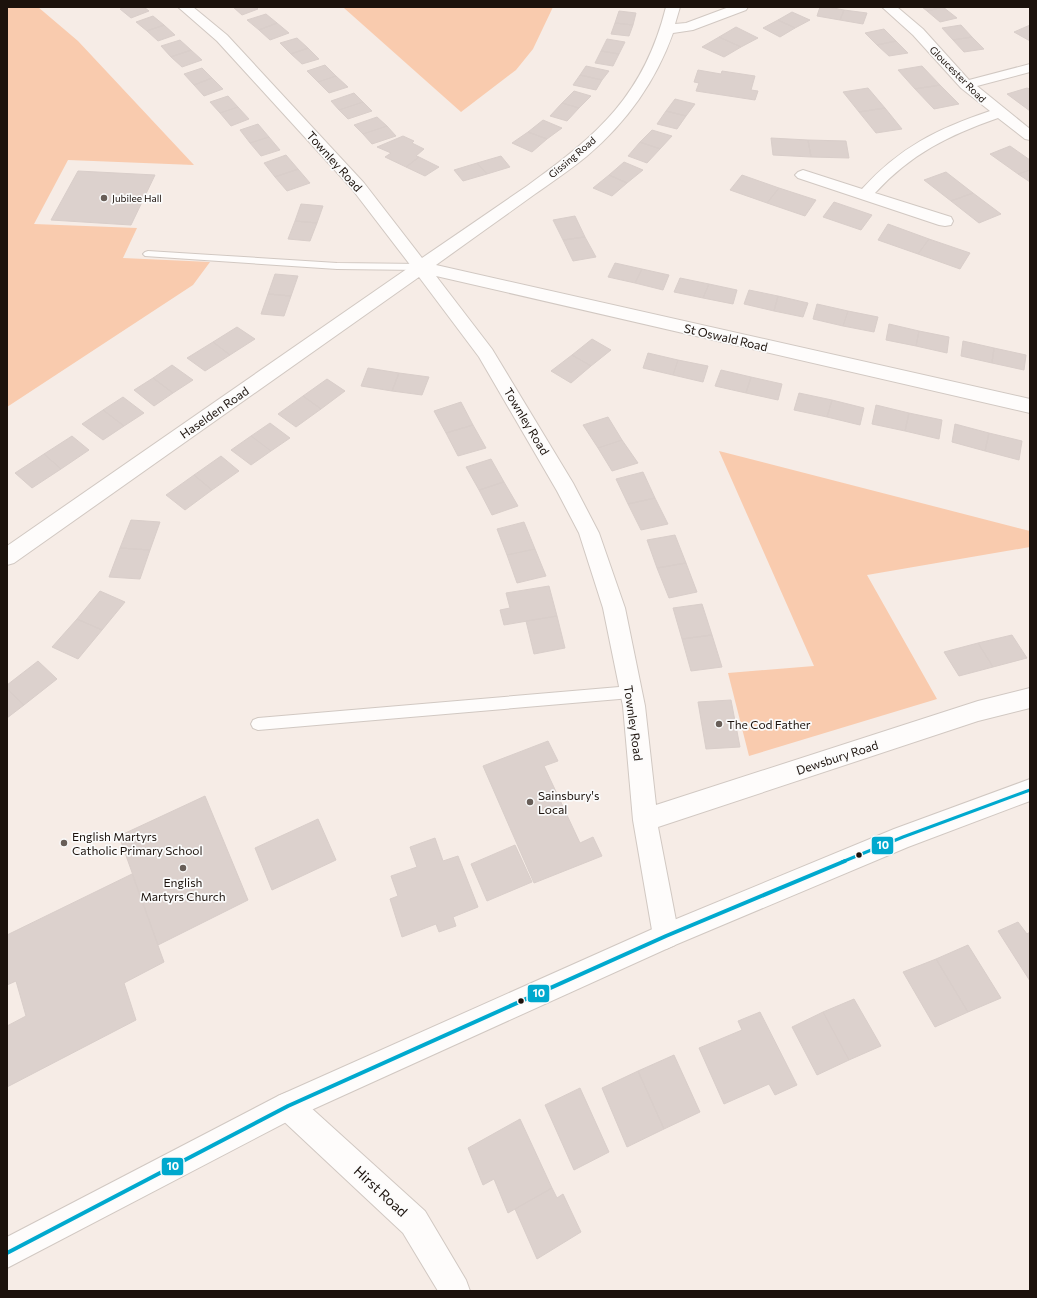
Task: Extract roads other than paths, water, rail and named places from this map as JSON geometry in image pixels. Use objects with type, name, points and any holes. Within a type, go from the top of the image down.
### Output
[{"type":"main road","name":"Townley Road","points":[[184,7],[222,38],[358,186],[422,267],[486,352],[566,488],[589,533],[614,608],[634,706],[645,820],[666,936]]},
{"type":"main road","name":"Gissing Road","points":[[422,267],[581,153],[622,112],[652,69],[669,29],[673,7]]},
{"type":"main road","points":[[669,29],[688,26],[741,7]]},
{"type":"main road","name":"Gloucester Road","points":[[889,7],[918,32],[966,85],[999,113],[1030,136]]},
{"type":"main road","points":[[966,85],[1030,68]]},
{"type":"main road","points":[[865,195],[880,177],[916,148],[941,134],[999,113]]},
{"type":"main road","points":[[803,175],[945,221]]},
{"type":"main road","name":"St Oswald Road","points":[[422,267],[1030,406]]},
{"type":"main road","name":"Haselden Road","points":[[7,558],[422,267]]},
{"type":"main road","name":"Dewsbury Road","points":[[645,820],[978,711],[1030,698]]},
{"type":"main road","points":[[7,1253],[288,1106],[666,936],[903,837],[1030,790]]},
{"type":"main road","name":"Hirst Road","points":[[288,1106],[414,1222],[455,1291]]},
{"type":"lane","points":[[148,254],[338,266],[422,267]]},
{"type":"lane","points":[[258,724],[631,692]]},
{"type":"place","name":"Jubilee Hall","points":[[104,198]]},
{"type":"place","name":"The Cod Father","points":[[719,724]]},
{"type":"place","name":"Sainsbury's Local","points":[[530,802]]},
{"type":"place","name":"English Martyrs Catholic Primary School","points":[[64,843]]},
{"type":"place","name":"English Martyrs Church","points":[[183,868]]}]
